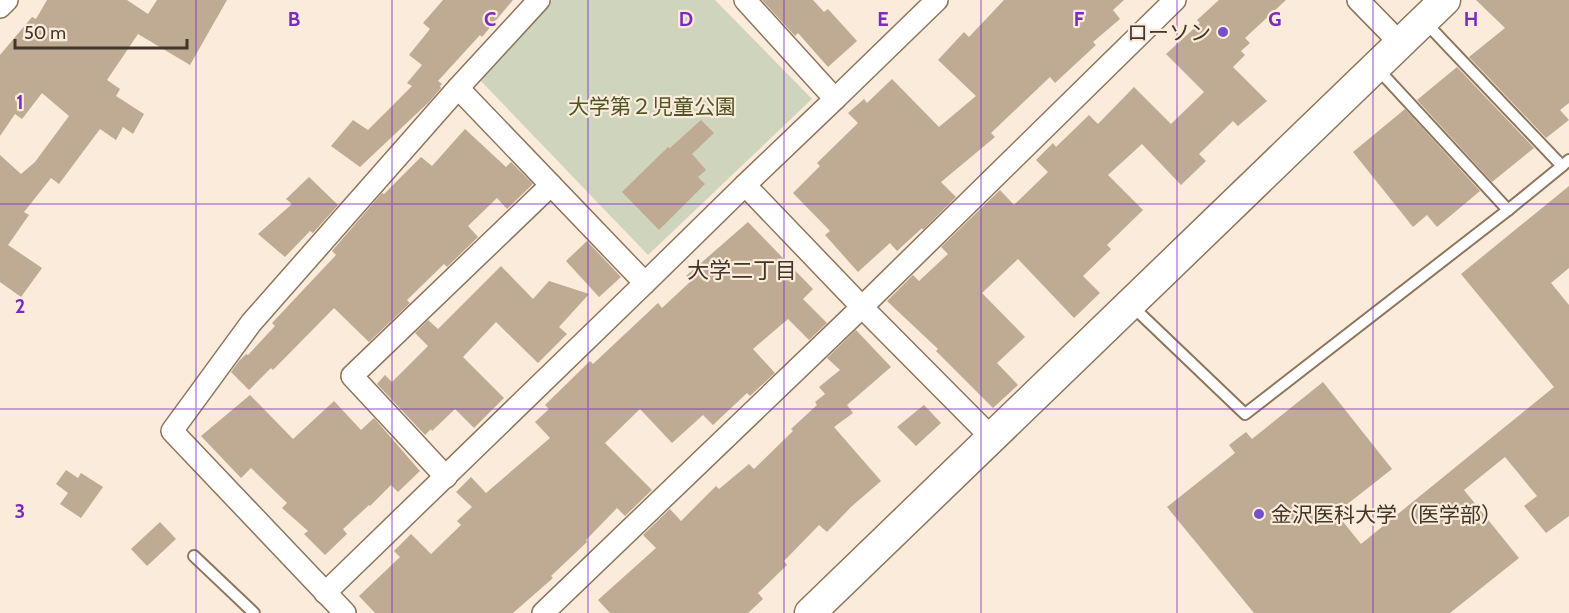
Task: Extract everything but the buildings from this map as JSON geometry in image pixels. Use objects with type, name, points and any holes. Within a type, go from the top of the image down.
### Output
[{"type":"street","points":[[0,7],[7,0]]},
{"type":"street","points":[[345,613],[172,431],[251,322],[539,0]]},
{"type":"street","points":[[745,0],[835,99]]},
{"type":"street","points":[[325,592],[447,477],[937,0]]},
{"type":"street","points":[[543,613],[862,307],[1176,0]]},
{"type":"street","points":[[1358,0],[1399,42]]},
{"type":"street","points":[[810,613],[1445,0]]},
{"type":"street","points":[[458,88],[645,283]]},
{"type":"street","points":[[447,477],[352,376],[551,185]]},
{"type":"street","points":[[745,185],[991,437]]},
{"type":"lane","points":[[1129,303],[1245,414],[1508,210],[1565,163],[1424,20]]},
{"type":"lane","points":[[1375,66],[1508,210]]},
{"type":"lane","points":[[194,556],[254,613]]},
{"type":"green space","name":"大学第２児童公園","points":[[552,0],[715,0],[812,99],[648,255],[478,78]]},
{"type":"place","name":"ローソン","points":[[1223,32]]},
{"type":"place","name":"金沢医科大学（医学部）","points":[[1259,514]]},
{"type":"district","name":"大学二丁目","points":[[742,270]]}]
